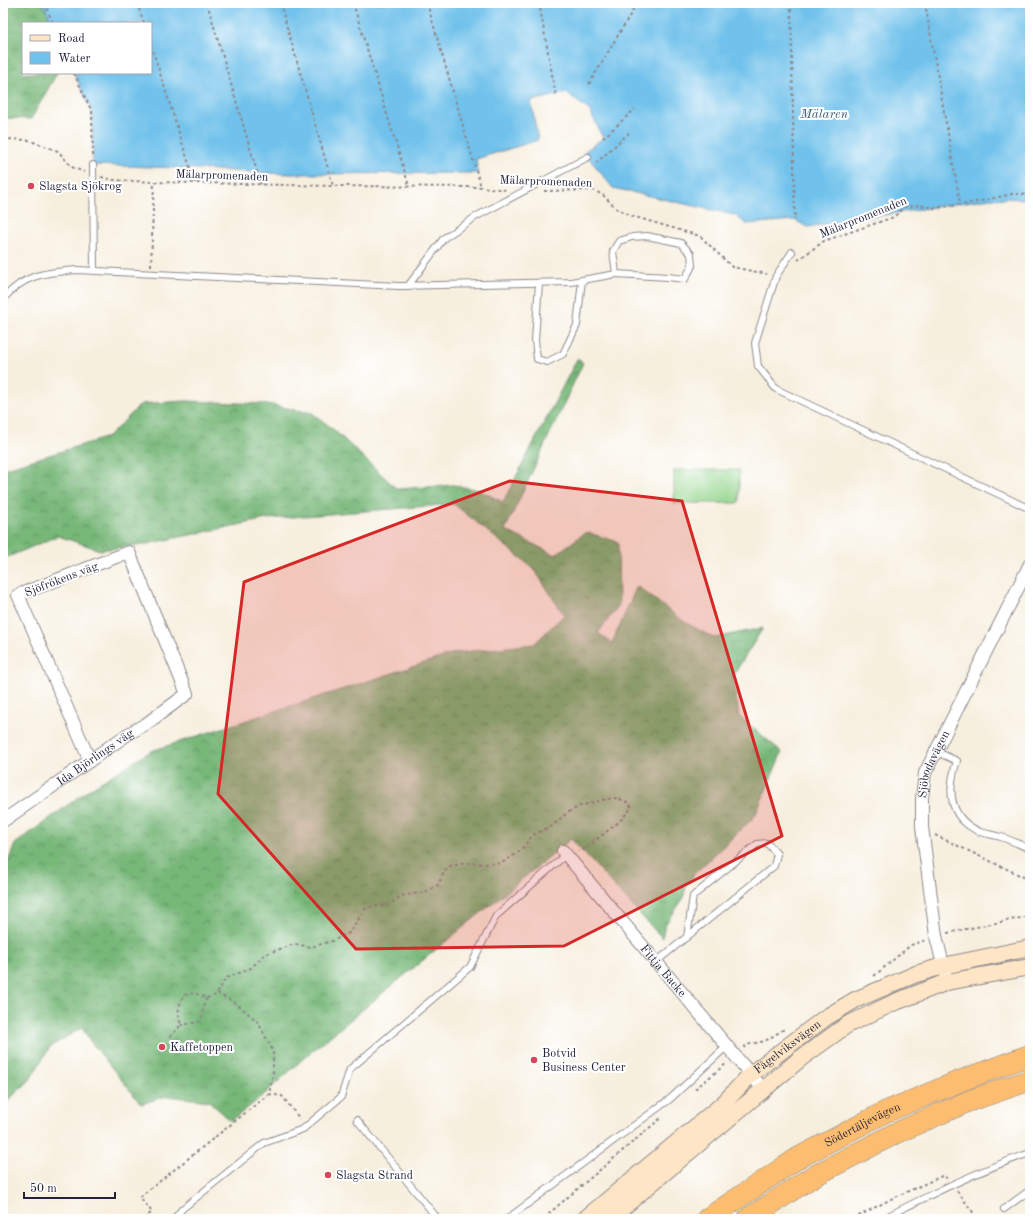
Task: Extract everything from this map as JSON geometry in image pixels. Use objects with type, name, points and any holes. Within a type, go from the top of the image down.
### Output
[{"type":"highway","name":"Södertäljevägen","points":[[708,1219],[798,1158],[885,1112],[960,1081],[1030,1055]]},
{"type":"highway","name":"Södertäljevägen","points":[[748,1219],[812,1177],[896,1133],[969,1101],[1030,1080]]},
{"type":"main road","name":"Fågelviksvägen","points":[[585,1219],[723,1104],[750,1074],[824,1018],[855,1000],[916,974],[943,966],[1030,948]]},
{"type":"main road","name":"Fågelviksvägen","points":[[609,1219],[801,1058],[847,1025],[893,1003],[947,982],[1030,967]]},
{"type":"street","name":"Sjöfrökens väg","points":[[90,760],[18,595],[130,552],[187,694]]},
{"type":"street","name":"Sjöbodavägen","points":[[947,982],[936,936],[922,827],[922,798],[925,773],[937,752],[1030,564]]},
{"type":"street","name":"Ida Björlings väg","points":[[3,821],[128,734],[146,724],[187,694]]},
{"type":"street","name":"Fittja Backe","points":[[563,851],[726,1047],[763,1089]]},
{"type":"lane","points":[[408,286],[444,238],[477,216],[588,157]]},
{"type":"lane","points":[[93,165],[94,271]]},
{"type":"lane","points":[[3,299],[9,292],[25,280],[44,273],[77,270],[408,286],[571,282],[616,274],[668,277],[685,280],[692,266],[691,254],[681,243],[647,236],[619,241],[613,251],[616,274]]},
{"type":"lane","points":[[792,252],[776,276],[755,342],[758,366],[776,389],[1030,509]]},
{"type":"lane","points":[[539,283],[535,340],[537,359],[547,362],[563,354],[577,325],[582,280]]},
{"type":"lane","points":[[937,752],[957,761],[953,772],[952,800],[955,810],[960,817],[968,825],[979,831],[989,835],[1002,837],[1030,849]]},
{"type":"lane","points":[[656,962],[687,937],[774,866],[777,854],[767,842],[757,844],[693,896],[687,937]]},
{"type":"lane","points":[[174,1219],[182,1209],[264,1143],[303,1129],[341,1097],[350,1069],[470,967],[496,916],[561,859],[563,851]]},
{"type":"lane","points":[[507,1219],[670,1099],[726,1047]]},
{"type":"lane","points":[[357,1120],[438,1219]]},
{"type":"lane","points":[[882,1219],[952,1184],[1008,1160],[1030,1153]]},
{"type":"lane","points":[[1004,1209],[1030,1190]]},
{"type":"path","points":[[44,3],[53,22]]},
{"type":"path","points":[[138,3],[144,22]]},
{"type":"path","points":[[207,3],[261,185]]},
{"type":"path","points":[[280,3],[333,186]]},
{"type":"path","points":[[353,3],[409,186]]},
{"type":"path","points":[[426,3],[481,187]]},
{"type":"path","points":[[539,3],[556,96]]},
{"type":"path","points":[[791,3],[795,220]]},
{"type":"path","points":[[925,3],[960,203]]},
{"type":"path","points":[[589,84],[636,5]]},
{"type":"path","points":[[152,48],[195,183]]},
{"type":"path","points":[[74,74],[92,112],[93,165]]},
{"type":"path","points":[[603,138],[635,109]]},
{"type":"path","points":[[594,165],[631,131]]},
{"type":"path","name":"Mälarpromenaden","points":[[3,139],[28,140],[58,150],[72,167],[94,176],[114,180],[261,185],[481,187],[523,192],[593,190],[602,195],[616,208],[632,216],[700,236],[732,267],[776,276],[824,241],[894,217],[904,208],[919,205],[934,208],[976,202],[1012,194],[1030,194]]},
{"type":"path","points":[[151,273],[154,182]]},
{"type":"path","points":[[181,1025],[178,1015],[179,1003],[184,995],[194,994],[207,998],[216,995],[226,978],[250,968],[265,954],[295,944],[311,947],[332,941],[349,933],[366,908],[387,906],[401,896],[425,892],[438,884],[444,872],[450,866],[467,863],[502,863],[519,852],[533,835],[552,826],[567,813],[580,806],[617,798],[627,802],[632,807],[620,821],[583,850],[563,851]]},
{"type":"path","points":[[922,827],[941,838],[1030,880]]},
{"type":"path","points":[[144,1219],[152,1212],[140,1197],[269,1094],[273,1074],[273,1051],[258,1022],[237,1004],[217,993]]},
{"type":"path","points":[[170,1037],[181,1025],[200,1022],[203,1016],[204,1003],[207,998]]},
{"type":"path","points":[[269,1094],[282,1096],[306,1126]]},
{"type":"path","points":[[853,1219],[893,1198],[942,1176],[947,1177],[978,1219]]},
{"type":"path","points":[[543,1219],[547,1215]]},
{"type":"highlighted area","points":[[510,481],[682,501],[782,836],[564,946],[356,949],[218,794],[244,582]]},
{"type":"green space","points":[[3,3],[43,3],[52,22],[22,22],[22,74],[56,74],[31,119],[3,118]]},
{"type":"green space","points":[[577,359],[583,363],[505,530],[555,555],[586,532],[618,542],[619,605],[598,633],[612,643],[637,586],[683,621],[714,638],[763,628],[733,676],[739,716],[782,752],[755,816],[695,873],[686,886],[683,899],[665,925],[662,938],[571,839],[306,1056],[259,1099],[231,1121],[209,1101],[167,1096],[141,1104],[91,1042],[82,1028],[50,1047],[29,1081],[3,1105],[3,874],[15,844],[88,790],[151,751],[455,653],[534,644],[564,615],[534,569],[454,504],[267,519],[142,545],[100,550],[58,536],[3,559],[3,469],[108,437],[141,404],[185,401],[267,404],[312,413],[332,428],[397,489],[454,485],[479,490],[503,502]]},
{"type":"green space","points":[[674,470],[739,470],[739,503],[674,503]]},
{"type":"water","name":"Mälaren","points":[[43,3],[1030,3],[1030,199],[991,198],[807,227],[795,220],[746,224],[735,215],[613,188],[584,152],[603,138],[590,111],[567,93],[531,101],[538,140],[476,159],[478,173],[288,174],[93,165],[92,112],[74,74],[152,74],[152,22],[52,22]]},
{"type":"place","name":"Slagsta Sjökrog","points":[[31,186]]},
{"type":"place","name":"Kaffetoppen","points":[[162,1047]]},
{"type":"place","name":"Botvid Business Center","points":[[534,1060]]},
{"type":"place","name":"Slagsta Strand","points":[[328,1175]]}]
